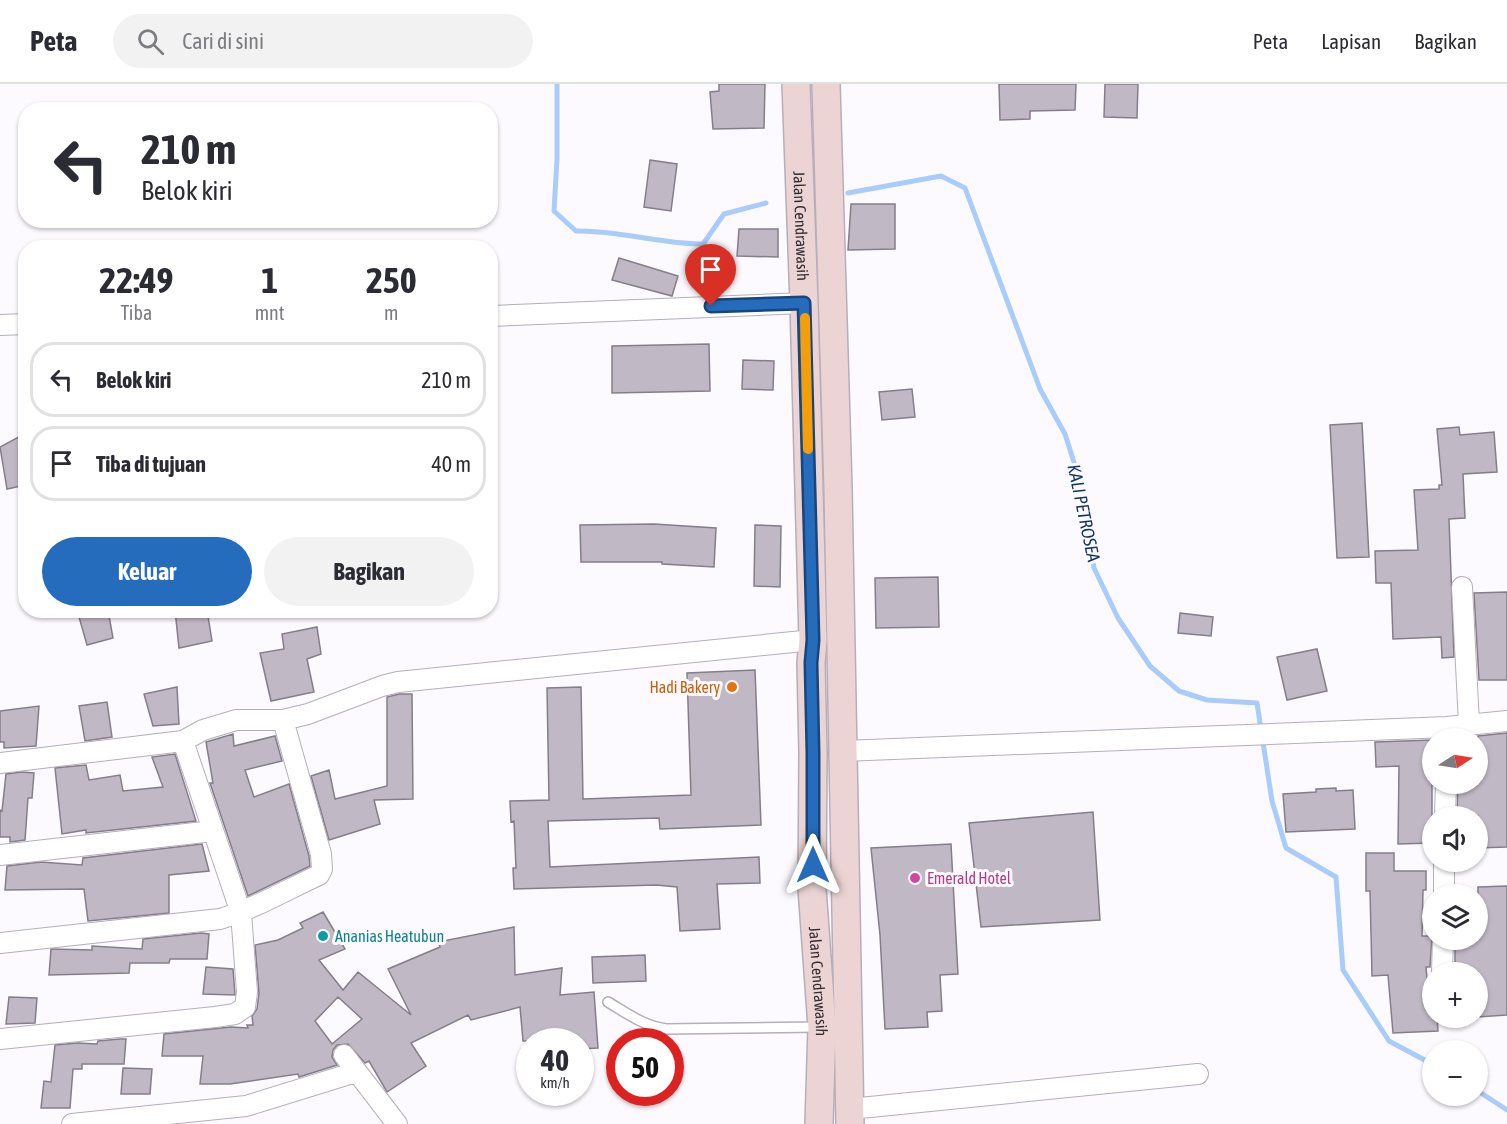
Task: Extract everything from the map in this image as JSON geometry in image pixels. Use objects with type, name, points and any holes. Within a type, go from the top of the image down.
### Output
[{"type":"main road","name":"Jalan Cendrawasih","points":[[796,84],[813,640],[811,663],[812,888],[822,1027],[819,1124]]},
{"type":"main road","name":"Jalan Cendrawasih","points":[[826,84],[838,476],[850,1116]]},
{"type":"street","points":[[498,316],[804,303]]},
{"type":"street","points":[[0,325],[18,324]]},
{"type":"street","points":[[1462,587],[1469,724]]},
{"type":"street","points":[[0,763],[183,741],[203,730],[236,720],[283,720],[308,714],[398,682],[813,640]]},
{"type":"street","points":[[0,944],[220,920],[241,913],[319,875],[322,869],[321,854],[283,720]]},
{"type":"street","points":[[1459,728],[1469,724],[1507,721]]},
{"type":"street","points":[[843,751],[1422,734]]},
{"type":"street","points":[[0,1039],[216,1017],[241,1011],[247,1001],[241,913],[183,741]]},
{"type":"street","points":[[0,855],[213,831]]},
{"type":"street","points":[[344,1055],[398,1124]]},
{"type":"street","points":[[72,1124],[246,1106],[356,1072]]},
{"type":"street","points":[[850,1116],[1198,1074]]},
{"type":"lane","points":[[608,1002],[640,1022],[666,1029],[822,1027]]},
{"type":"building","points":[[719,84],[765,84],[764,128],[713,129],[710,92],[719,91]]},
{"type":"building","points":[[999,84],[1076,84],[1075,110],[1030,111],[1030,119],[1000,120]]},
{"type":"building","points":[[1105,84],[1138,84],[1137,118],[1104,117]]},
{"type":"building","points":[[650,160],[677,164],[671,211],[644,207]]},
{"type":"building","points":[[851,204],[895,204],[895,249],[848,250]]},
{"type":"building","points":[[739,229],[778,229],[778,257],[737,256]]},
{"type":"building","points":[[619,258],[678,276],[672,296],[612,280]]},
{"type":"building","points":[[709,344],[710,391],[612,393],[612,346]]},
{"type":"building","points":[[743,360],[774,361],[773,390],[742,389]]},
{"type":"building","points":[[912,389],[915,417],[882,420],[879,392]]},
{"type":"building","points":[[1362,423],[1369,557],[1337,558],[1330,425]]},
{"type":"building","points":[[1459,427],[1460,435],[1494,432],[1497,472],[1463,474],[1465,518],[1449,519],[1454,657],[1442,658],[1441,637],[1393,639],[1391,583],[1376,583],[1375,551],[1418,550],[1414,490],[1439,489],[1439,485],[1442,485],[1437,429]]},
{"type":"building","points":[[18,437],[18,487],[7,489],[0,447]]},
{"type":"building","points":[[654,524],[716,528],[714,567],[662,564],[662,562],[581,562],[580,525]]},
{"type":"building","points":[[755,525],[781,526],[780,587],[754,586]]},
{"type":"building","points":[[938,577],[939,627],[876,628],[875,578]]},
{"type":"building","points":[[1507,592],[1507,680],[1479,680],[1474,593]]},
{"type":"building","points":[[1180,613],[1213,617],[1211,636],[1178,633]]},
{"type":"building","points":[[79,618],[109,618],[113,638],[87,645]]},
{"type":"building","points":[[176,618],[208,618],[212,641],[179,648]]},
{"type":"building","points":[[317,627],[321,654],[307,659],[314,692],[271,701],[260,653],[284,649],[282,634]]},
{"type":"building","points":[[1317,649],[1327,691],[1287,700],[1277,657]]},
{"type":"building","points":[[755,670],[761,825],[660,829],[659,818],[548,821],[550,867],[759,857],[760,883],[717,884],[720,929],[680,931],[677,887],[656,885],[514,889],[513,868],[516,868],[514,821],[511,822],[510,801],[549,800],[547,688],[581,687],[583,799],[691,795],[687,673]]},
{"type":"building","points":[[177,687],[179,724],[153,726],[144,694]]},
{"type":"building","points":[[412,694],[413,799],[374,800],[380,824],[329,840],[311,776],[329,770],[335,799],[387,786],[387,697]]},
{"type":"building","points":[[107,702],[112,737],[85,741],[79,706]]},
{"type":"building","points":[[39,706],[36,746],[4,748],[4,742],[0,742],[0,711]]},
{"type":"building","points":[[1507,733],[1507,847],[1488,848],[1488,806],[1457,806],[1458,794],[1488,794],[1488,735]]},
{"type":"building","points":[[233,734],[234,746],[275,736],[282,761],[245,770],[254,797],[289,784],[310,866],[248,896],[210,783],[213,783],[206,742]]},
{"type":"building","points":[[1422,740],[1422,794],[1432,794],[1432,806],[1422,806],[1422,843],[1398,844],[1399,766],[1376,767],[1375,742]]},
{"type":"building","points":[[175,754],[196,821],[62,834],[55,768],[86,765],[89,780],[120,775],[123,791],[163,787],[152,757]]},
{"type":"building","points":[[34,773],[32,798],[28,798],[25,840],[10,842],[10,837],[0,837],[0,810],[2,811],[6,774]]},
{"type":"building","points":[[1336,788],[1336,791],[1353,790],[1355,829],[1286,832],[1283,794]]},
{"type":"building","points":[[1093,812],[1100,920],[981,927],[969,823]]},
{"type":"building","points":[[202,844],[209,871],[169,875],[169,913],[88,921],[84,889],[5,890],[7,866],[41,862],[82,865],[83,858]]},
{"type":"building","points":[[951,844],[958,974],[940,975],[942,1011],[927,1012],[928,1027],[885,1029],[880,935],[871,848]]},
{"type":"building","points":[[1366,853],[1394,853],[1394,871],[1426,872],[1426,884],[1422,884],[1422,950],[1431,950],[1430,962],[1422,962],[1422,1028],[1438,1028],[1438,1031],[1393,1033],[1388,975],[1372,976],[1370,891],[1366,891]]},
{"type":"building","points":[[1507,886],[1507,1015],[1488,1016],[1488,962],[1455,962],[1455,950],[1488,950],[1488,887]]},
{"type":"building","points":[[323,912],[345,949],[319,960],[343,990],[358,972],[411,1015],[388,969],[440,947],[438,942],[514,927],[515,975],[562,968],[560,995],[594,992],[598,1048],[594,1048],[594,1028],[522,1028],[520,1007],[471,1020],[468,1015],[411,1043],[426,1066],[387,1092],[369,1061],[365,1063],[348,1044],[337,1045],[333,1050],[332,1057],[337,1065],[299,1077],[298,1074],[230,1084],[200,1084],[203,1056],[162,1056],[164,1034],[231,1027],[248,1028],[247,1025],[253,1025],[252,1016],[257,1009],[259,993],[255,945],[278,940],[303,928],[300,923]],"holes":[[[338,997],[362,1019],[332,1044],[315,1021]]]},
{"type":"building","points":[[209,934],[207,959],[170,959],[169,963],[130,963],[129,973],[49,975],[51,949],[92,950],[92,946],[142,949],[143,939]]},
{"type":"building","points":[[645,955],[646,981],[593,983],[592,957]]},
{"type":"building","points":[[206,967],[233,969],[235,995],[203,994]]},
{"type":"building","points":[[9,997],[37,998],[35,1023],[6,1024]]},
{"type":"building","points":[[126,1039],[124,1064],[82,1064],[82,1069],[73,1069],[70,1108],[41,1108],[44,1081],[51,1082],[55,1045],[97,1044],[98,1041]]},
{"type":"building","points":[[123,1068],[152,1069],[150,1094],[121,1094]]},
{"type":"waterway","name":"KALI PETROSEA","points":[[557,84],[554,211],[576,231],[703,244],[724,214],[766,203]]},
{"type":"waterway","name":"KALI PETROSEA","points":[[848,193],[941,176],[965,188],[1040,389],[1065,434],[1078,475],[1094,568],[1118,618],[1150,666],[1179,691],[1207,700],[1257,703],[1272,801],[1286,848],[1336,877],[1343,970],[1389,1041],[1422,1059]]},
{"type":"waterway","name":"KALI PETROSEA","points":[[1488,1098],[1507,1110]]},
{"type":"slow traffic","points":[[805,318],[808,449]]},
{"type":"place","name":"Hadi Bakery","points":[[732,687]]},
{"type":"place","name":"Emerald Hotel","points":[[915,878]]},
{"type":"place","name":"Ananias Heatubun","points":[[323,936]]},
{"type":"route","points":[[711,306],[804,303],[813,640],[811,663],[813,865]]}]
